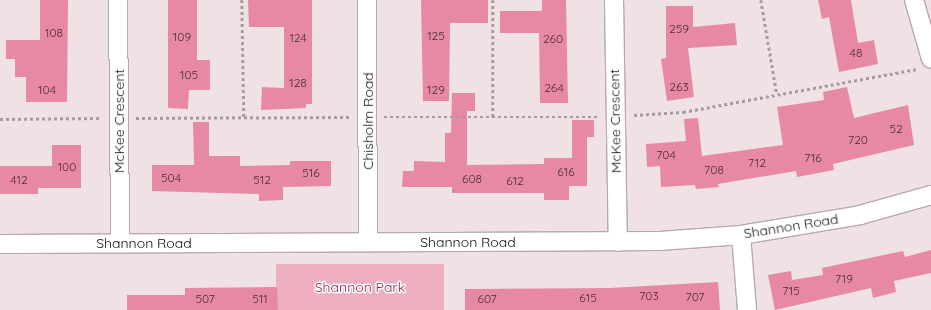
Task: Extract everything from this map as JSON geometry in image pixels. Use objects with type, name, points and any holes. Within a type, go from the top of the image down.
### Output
[{"type":"street","name":"McKee Crescent","points":[[118,0],[120,243]]},
{"type":"street","name":"Chisholm Road","points":[[367,0],[368,242]]},
{"type":"street","name":"McKee Crescent","points":[[614,0],[614,116],[618,242]]},
{"type":"street","points":[[914,0],[928,63]]},
{"type":"street","name":"Shannon Road","points":[[0,244],[618,242],[741,235],[860,215],[931,195]]},
{"type":"street","points":[[741,235],[747,310]]},
{"type":"path","points":[[242,0],[244,117]]},
{"type":"path","points":[[493,0],[493,118]]},
{"type":"path","points":[[761,0],[777,95]]},
{"type":"path","points":[[0,119],[244,117],[493,118],[614,116],[683,112],[777,95],[928,63]]},
{"type":"green space","name":"Shannon Park","points":[[276,264],[444,264],[444,310],[276,310]]},
{"type":"building","points":[[40,0],[68,0],[67,102],[26,102],[26,77],[15,77],[15,59],[6,59],[6,40],[40,40]]},
{"type":"building","points":[[168,0],[197,0],[197,60],[210,60],[210,90],[189,90],[188,109],[168,108]]},
{"type":"building","points":[[248,0],[312,0],[312,104],[306,104],[306,108],[261,110],[262,87],[284,88],[284,27],[249,27]]},
{"type":"building","points":[[421,0],[488,0],[488,23],[450,23],[449,101],[423,101]]},
{"type":"building","points":[[542,0],[566,0],[568,103],[540,103],[539,33],[500,33],[500,11],[542,11]]},
{"type":"building","points":[[818,0],[851,0],[858,43],[874,40],[878,64],[839,72],[829,17],[822,19]]},
{"type":"building","points":[[666,6],[693,6],[693,27],[735,23],[737,45],[688,48],[694,97],[667,101],[661,59],[666,58]]},
{"type":"building","points":[[847,87],[854,118],[908,105],[914,145],[833,164],[834,170],[797,177],[796,171],[718,184],[719,187],[696,189],[695,185],[661,187],[660,166],[647,167],[646,144],[686,141],[684,119],[698,118],[702,156],[783,145],[777,107],[824,100],[823,92]]},
{"type":"building","points":[[452,93],[475,93],[475,111],[467,111],[467,165],[544,164],[544,158],[572,158],[572,120],[594,120],[594,137],[587,137],[587,186],[569,186],[569,200],[544,200],[544,193],[452,193],[452,187],[402,187],[403,171],[414,171],[414,161],[445,162],[445,133],[451,133]]},
{"type":"building","points":[[193,122],[209,122],[209,156],[240,156],[240,166],[290,165],[290,161],[331,161],[331,186],[283,187],[283,200],[259,201],[259,194],[152,191],[152,165],[194,165]]},
{"type":"building","points":[[52,145],[81,145],[81,188],[38,188],[38,194],[0,194],[0,166],[52,166]]},
{"type":"building","points":[[931,250],[931,273],[894,281],[896,292],[873,298],[871,288],[775,310],[768,275],[791,271],[792,280],[823,275],[822,268],[903,251],[905,257]]},
{"type":"building","points":[[718,282],[720,310],[465,310],[465,289],[610,288]]},
{"type":"building","points":[[277,287],[278,310],[127,310],[127,295],[185,295],[185,288]]}]
